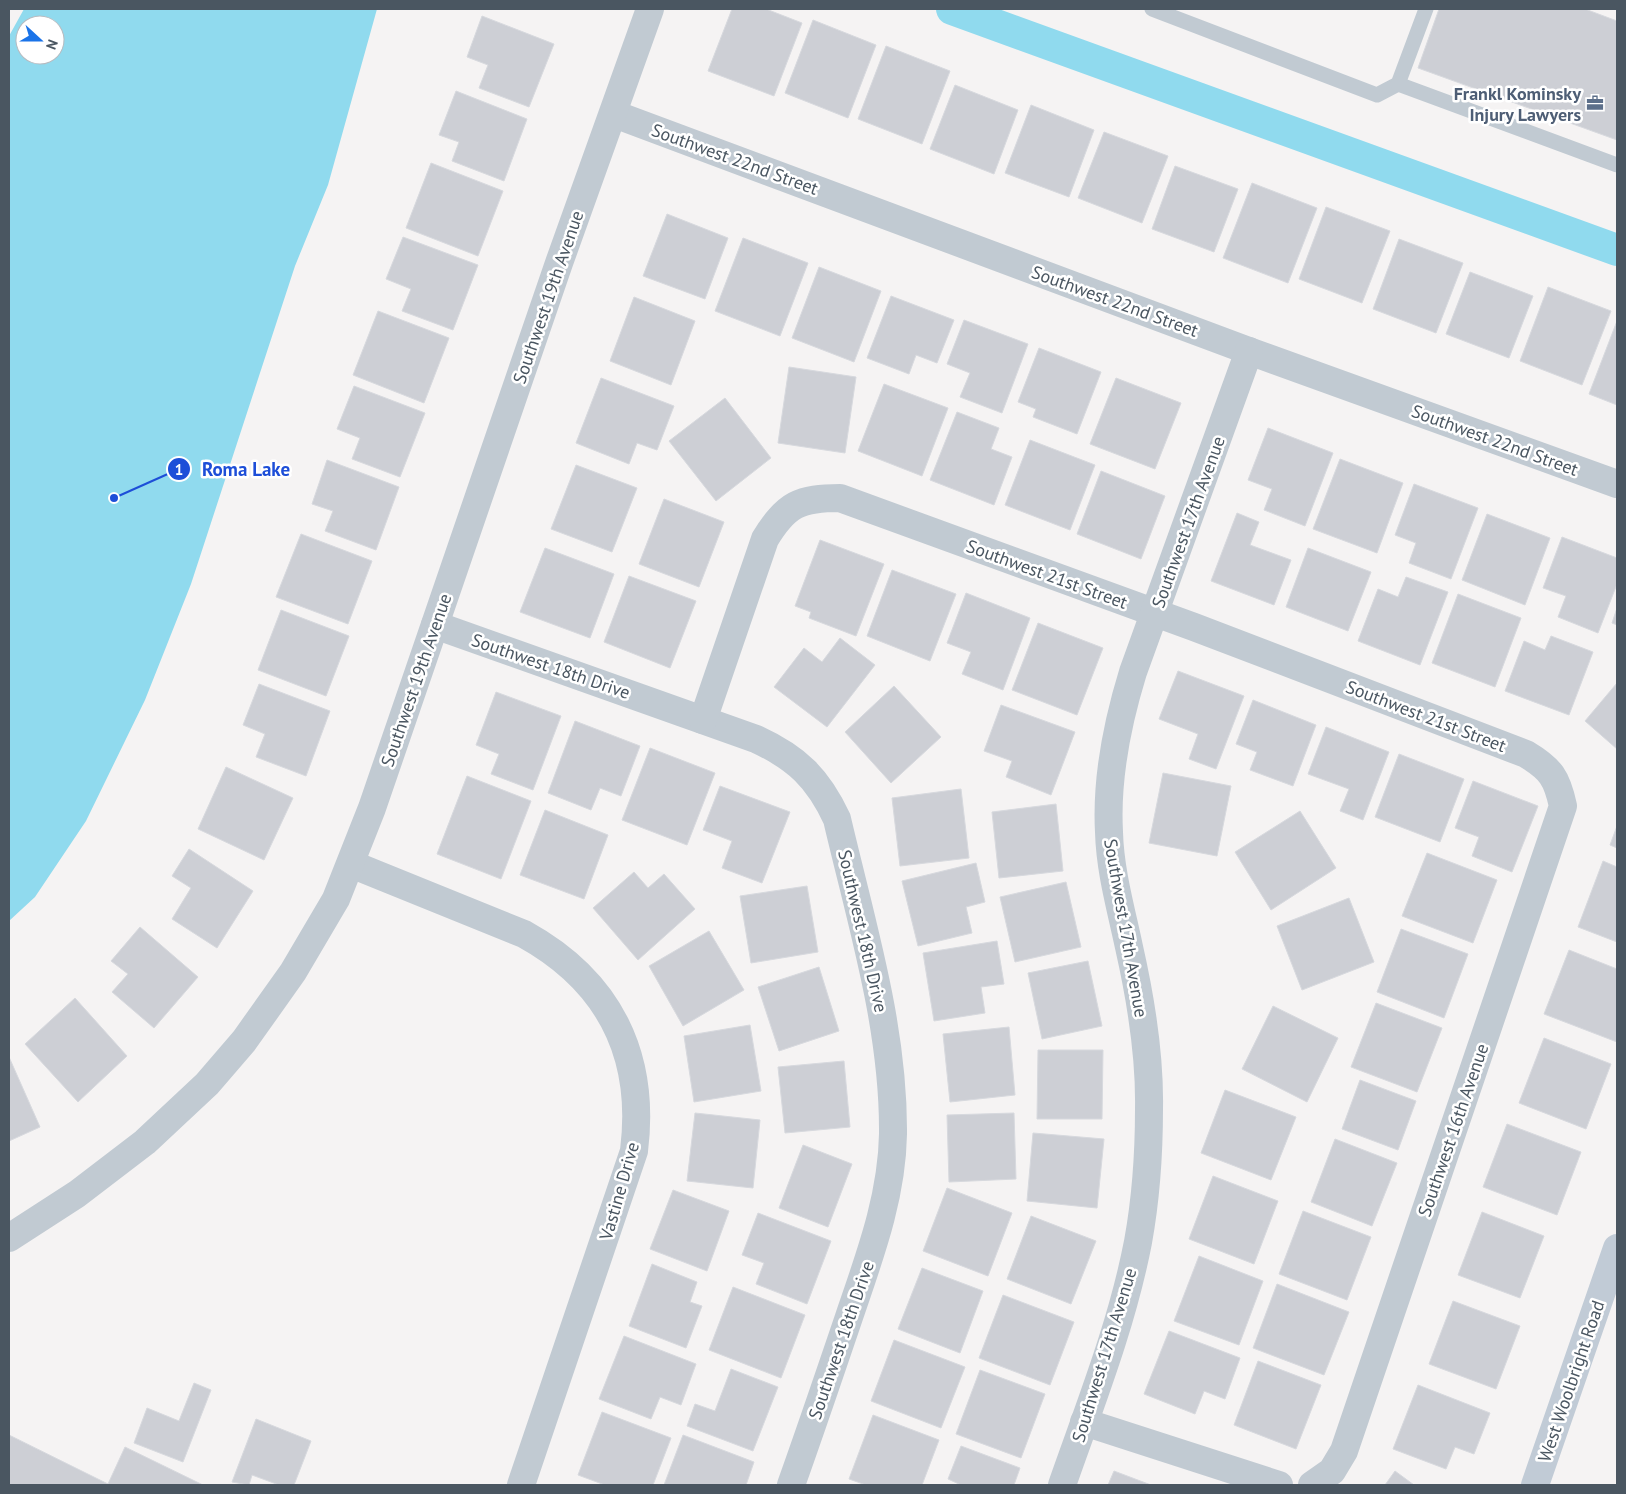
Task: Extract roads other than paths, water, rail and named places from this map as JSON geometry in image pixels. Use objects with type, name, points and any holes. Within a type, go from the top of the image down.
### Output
[{"type":"main road","name":"West Woolbright Road","points":[[1535,1485],[1617,1248]]},
{"type":"street","name":"Southwest 19th Avenue","points":[[9,1238],[78,1194],[145,1142],[207,1084],[244,1041],[293,972],[336,899],[352,864],[559,263],[614,114],[650,9]]},
{"type":"street","name":"Southwest 22nd Street","points":[[614,114],[1250,351],[1617,484]]},
{"type":"street","name":"Southwest 17th Avenue","points":[[1062,1485],[1119,1320],[1138,1242],[1145,1189],[1149,1108],[1144,1027],[1130,948],[1115,886],[1108,832],[1110,778],[1117,724],[1132,672],[1250,351]]},
{"type":"street","name":"Southwest 21st Street","points":[[703,720],[765,539],[776,520],[793,505],[815,498],[840,498],[1154,613],[1526,754],[1545,766]]},
{"type":"street","name":"Southwest 18th Drive","points":[[435,625],[703,720],[776,748],[796,761],[813,777],[826,796],[837,818],[881,1007],[891,1071],[893,1136],[886,1200],[875,1242],[791,1485]]},
{"type":"street","name":"Southwest 16th Avenue","points":[[1312,1485],[1332,1471],[1344,1451],[1563,806],[1558,784],[1545,766]]},
{"type":"street","name":"Vastine Drive","points":[[352,864],[524,934],[545,946],[564,960],[597,994],[621,1035],[629,1057],[637,1104],[634,1151],[521,1485]]},
{"type":"street","points":[[1084,1422],[1279,1485]]},
{"type":"lane","points":[[1152,9],[1376,95],[1398,84],[1426,9]]},
{"type":"lane","points":[[1398,84],[1617,164]]},
{"type":"water","points":[[24,9],[377,9],[328,185],[295,266],[191,584],[145,700],[86,821],[35,897],[9,921],[9,36],[15,25],[15,65],[65,65],[65,15],[21,15]]},
{"type":"waterway","points":[[952,9],[1617,250]]},
{"type":"place","name":"Frankl Kominsky Injury Lawyers","points":[[1595,103]]},
{"type":"place","name":"Roma Lake","points":[[114,498]]}]
